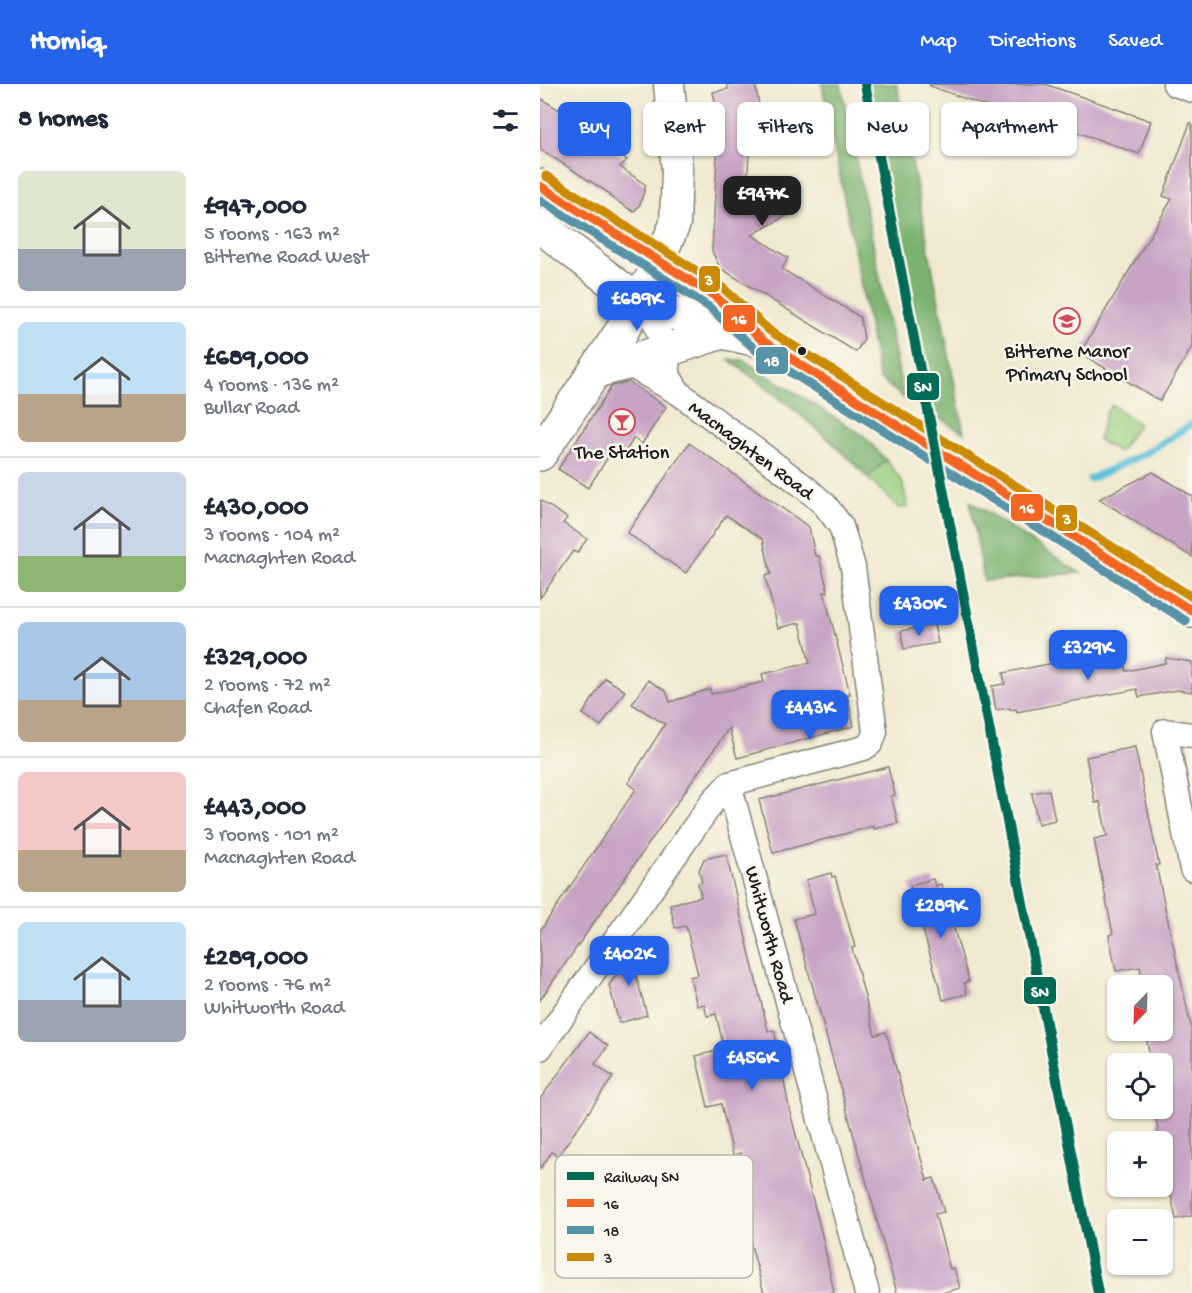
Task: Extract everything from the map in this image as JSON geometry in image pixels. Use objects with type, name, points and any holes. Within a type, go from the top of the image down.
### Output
[{"type":"main road","points":[[540,186],[716,297],[763,341],[1192,611]]},
{"type":"main road","points":[[540,226],[614,284],[641,300],[722,332],[763,341]]},
{"type":"main road","points":[[540,454],[641,300],[659,260]]},
{"type":"main road","points":[[596,371],[722,332]]},
{"type":"street","points":[[659,260],[675,224],[677,170],[669,84]]},
{"type":"street","points":[[1175,84],[1192,90]]},
{"type":"street","name":"Macnaghten Road","points":[[641,300],[655,322],[665,350],[669,377],[679,393]]},
{"type":"street","name":"Macnaghten Road","points":[[627,363],[679,393],[806,488],[825,505],[841,526],[853,567],[875,732],[871,743],[864,748],[729,784]]},
{"type":"street","points":[[1192,735],[1165,731],[1192,869]]},
{"type":"street","points":[[540,1048],[712,801],[729,784]]},
{"type":"street","name":"Whitworth Road","points":[[729,784],[867,1293]]},
{"type":"green space","points":[[822,84],[841,84],[846,109],[846,156],[855,156],[904,398],[879,378],[834,146],[834,102],[825,102]]},
{"type":"green space","points":[[865,84],[897,84],[900,102],[869,102]]},
{"type":"green space","points":[[879,156],[911,156],[964,433],[929,412]]},
{"type":"green space","points":[[729,360],[743,360],[863,435],[886,460],[868,478],[801,416]]},
{"type":"green space","points":[[1112,405],[1139,424],[1119,452],[1098,440],[1106,413]]},
{"type":"green space","points":[[886,460],[902,481],[908,507],[899,508],[868,478]]},
{"type":"green space","points":[[970,501],[1080,573],[984,581]]},
{"type":"building","points":[[727,84],[755,84],[758,102],[737,102],[737,156],[749,156],[746,210],[778,192],[789,214],[752,235],[788,258],[782,269],[860,317],[864,339],[856,352],[720,268],[712,251],[717,156],[725,156],[725,102],[715,102],[713,92],[728,89]]},
{"type":"building","points":[[930,84],[1045,84],[1151,121],[1139,154],[1077,132],[1077,102],[974,102],[930,86]]},
{"type":"building","points":[[540,98],[558,109],[558,156],[621,156],[627,160],[620,167],[646,185],[640,204],[634,212],[540,149]]},
{"type":"building","points":[[1190,123],[1192,123],[1192,347],[1160,401],[1080,353],[1172,199],[1163,196]]},
{"type":"building","name":"The Station","points":[[629,382],[666,407],[642,444],[634,438],[624,454],[614,448],[588,488],[558,469],[612,386]]},
{"type":"building","points":[[689,443],[809,527],[815,556],[819,556],[828,592],[824,592],[850,694],[847,695],[854,726],[737,758],[729,728],[540,1000],[540,931],[636,789],[628,783],[665,724],[632,704],[648,680],[666,691],[670,702],[710,689],[711,694],[764,682],[762,674],[810,663],[800,623],[778,628],[765,576],[771,574],[763,539],[726,515],[686,573],[627,533]]},
{"type":"building","points":[[1153,472],[1192,496],[1192,557],[1099,499]]},
{"type":"building","points":[[540,500],[567,518],[563,523],[587,539],[577,553],[573,551],[540,598]]},
{"type":"building","points":[[934,625],[938,643],[904,649],[901,631]]},
{"type":"building","points":[[1121,650],[1126,671],[1165,663],[1166,658],[1192,662],[1192,692],[1178,690],[1139,697],[1137,689],[1017,712],[1016,709],[1010,710],[1010,708],[996,710],[992,686],[1005,684],[1003,673]]},
{"type":"building","points":[[605,678],[625,691],[601,726],[583,714]]},
{"type":"building","points":[[1135,747],[1159,865],[1156,865],[1192,1031],[1192,1216],[1176,1219],[1171,1197],[1173,1131],[1158,1131],[1156,1119],[1173,1119],[1173,1053],[1149,1053],[1147,1041],[1173,1041],[1173,975],[1141,975],[1140,967],[1116,971],[1109,935],[1113,934],[1094,839],[1107,836],[1100,802],[1095,803],[1086,757]]},
{"type":"building","points":[[888,767],[895,795],[891,796],[898,823],[874,829],[874,826],[773,853],[759,800]]},
{"type":"building","points":[[1049,790],[1055,820],[1038,824],[1032,793]]},
{"type":"building","points":[[726,854],[768,1031],[774,1030],[789,1108],[823,1239],[834,1293],[764,1293],[753,1253],[753,1155],[742,1155],[741,1153],[733,1155],[721,1104],[708,1107],[696,1056],[724,1049],[716,1014],[707,1016],[704,1004],[697,1006],[690,977],[698,975],[686,926],[675,928],[670,904],[701,897],[698,883],[702,882],[699,870],[704,859]]},
{"type":"building","points":[[831,873],[832,877],[835,876],[855,947],[852,948],[875,1035],[886,1032],[927,1180],[934,1178],[944,1212],[935,1214],[950,1269],[954,1268],[960,1288],[942,1293],[897,1293],[794,919],[815,914],[806,880]]},
{"type":"building","points":[[933,879],[935,886],[941,884],[969,981],[964,983],[967,994],[943,1000],[910,885]]},
{"type":"building","points":[[642,938],[648,964],[634,968],[647,1015],[619,1023],[609,985]]},
{"type":"building","points":[[589,1032],[608,1046],[595,1064],[613,1077],[559,1155],[552,1152],[540,1169],[540,1099]]},
{"type":"waterway","points":[[1090,479],[1146,453],[1192,424]]},
{"type":"rail line","name":"SN","points":[[865,84],[1098,1293]]},
{"type":"transit line","name":"3","points":[[546,176],[722,287],[770,331],[1192,597]]},
{"type":"transit line","name":"16","points":[[540,186],[716,297],[763,341],[1192,611]]},
{"type":"transit line","name":"18","points":[[540,200],[709,307],[757,351],[1186,621]]},
{"type":"place","name":"Bitterne Manor Primary School","points":[[1067,321]]},
{"type":"place","name":"The Station","points":[[622,422]]}]
